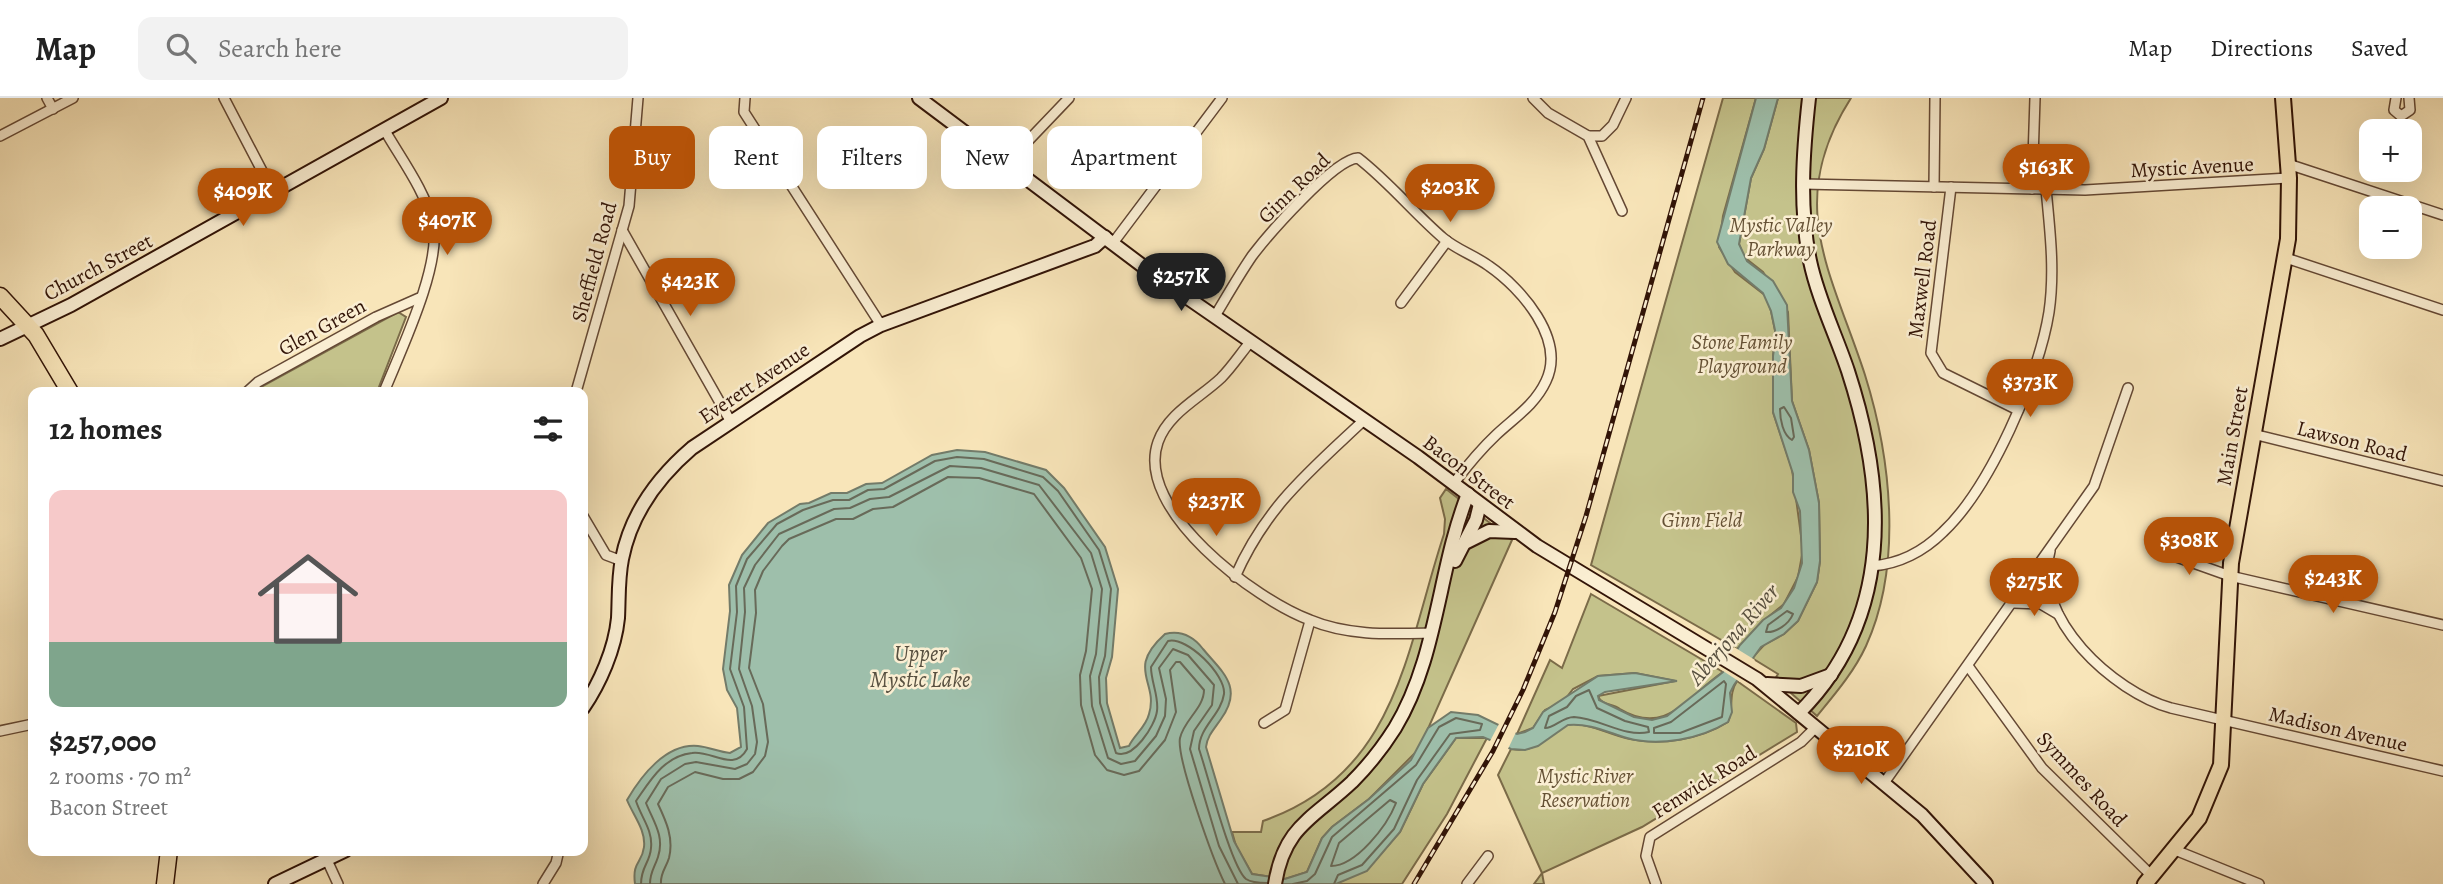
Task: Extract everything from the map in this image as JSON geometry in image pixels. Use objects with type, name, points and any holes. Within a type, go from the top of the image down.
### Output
[{"type":"highway","points":[[0,296],[29,326],[67,387]]},
{"type":"highway","points":[[165,884],[168,856]]},
{"type":"main road","name":"Church Street","points":[[0,340],[441,98]]},
{"type":"main road","points":[[1799,713],[1834,673],[1859,625],[1872,566],[1874,510],[1868,452],[1853,389],[1810,262],[1803,184],[1809,98]]},
{"type":"main road","name":"Main Street","points":[[2149,880],[2195,825],[2212,793],[2221,765],[2230,576],[2286,258],[2288,171],[2283,98]]},
{"type":"main road","name":"Bacon Street","points":[[922,99],[957,126]]},
{"type":"main road","name":"Bacon Street","points":[[1033,184],[1215,316],[1454,483],[1520,534],[1574,570],[1751,674],[1884,783],[1945,837],[1986,884]]},
{"type":"main road","name":"Everett Avenue","points":[[588,701],[596,690],[617,622],[622,561],[636,516],[651,490],[682,456],[881,326],[1109,240]]},
{"type":"main road","points":[[1276,880],[1284,847],[1294,832],[1352,782],[1385,744],[1412,694],[1468,494]]},
{"type":"main road","points":[[1447,576],[1464,544],[1480,504]]},
{"type":"main road","points":[[1464,544],[1475,535],[1489,531],[1520,534]]},
{"type":"main road","points":[[1763,684],[1801,686],[1834,673]]},
{"type":"main road","points":[[275,884],[335,856]]},
{"type":"street","points":[[47,98],[53,108]]},
{"type":"street","points":[[0,136],[73,98]]},
{"type":"street","points":[[224,98],[273,192]]},
{"type":"street","name":"Sheffield Road","points":[[577,387],[622,230],[632,182],[638,98]]},
{"type":"street","points":[[745,98],[744,112],[881,326]]},
{"type":"street","points":[[1033,136],[1069,98]]},
{"type":"street","points":[[1109,240],[1222,98]]},
{"type":"street","points":[[1533,98],[1548,113],[1588,136],[1602,136],[1613,125],[1626,98]]},
{"type":"street","points":[[1934,187],[1936,98]]},
{"type":"street","points":[[2032,189],[2035,98]]},
{"type":"street","points":[[2396,98],[2394,110],[2401,116],[2410,110],[2409,98]]},
{"type":"street","points":[[384,129],[422,195],[433,225],[433,252],[386,387]]},
{"type":"street","points":[[1588,136],[1622,211]]},
{"type":"street","name":"Ginn Road","points":[[1215,316],[1252,257],[1279,223],[1320,182],[1349,159],[1362,161],[1447,241],[1490,266],[1526,302],[1548,342],[1548,377],[1535,399],[1481,450],[1454,483]]},
{"type":"street","points":[[2288,171],[2443,215]]},
{"type":"street","name":"Mystic Avenue","points":[[1803,184],[2032,189],[2200,186],[2288,171]]},
{"type":"street","name":"Maxwell Road","points":[[1951,187],[1932,357],[1947,375],[2018,410]]},
{"type":"street","points":[[1872,566],[1910,556],[1948,528],[1972,497],[2018,410],[2038,358],[2049,309],[2052,250],[2046,189]]},
{"type":"street","points":[[622,230],[731,422]]},
{"type":"street","points":[[1401,303],[1447,241]]},
{"type":"street","points":[[2286,258],[2443,310]]},
{"type":"street","name":"Glen Green","points":[[252,387],[376,317],[419,298]]},
{"type":"street","points":[[1251,341],[1222,377],[1175,416],[1164,429],[1155,454],[1159,484],[1166,498],[1199,542],[1235,577],[1267,600],[1310,621],[1343,630],[1378,634],[1430,633]]},
{"type":"street","points":[[1884,783],[2014,603],[2097,481],[2128,387]]},
{"type":"street","points":[[1235,577],[1254,538],[1283,497],[1364,419]]},
{"type":"street","name":"Lawson Road","points":[[2253,435],[2443,481]]},
{"type":"street","points":[[588,524],[606,555],[622,561]]},
{"type":"street","points":[[2157,550],[2230,576],[2443,625]]},
{"type":"street","name":"Madison Avenue","points":[[2050,551],[2048,580],[2059,614],[2093,661],[2128,690],[2164,706],[2443,771]]},
{"type":"street","points":[[2014,603],[2041,604],[2059,614]]},
{"type":"street","points":[[1264,723],[1285,710],[1310,621]]},
{"type":"street","name":"Symmes Road","points":[[1968,666],[2042,768],[2149,880]]},
{"type":"street","points":[[0,731],[28,725]]},
{"type":"street","name":"Fenwick Road","points":[[1657,884],[1646,856],[1650,837],[1801,742],[1816,727]]},
{"type":"street","points":[[2175,850],[2259,884]]},
{"type":"street","points":[[543,884],[558,856]]},
{"type":"street","points":[[1467,884],[1488,856]]},
{"type":"street","points":[[327,860],[338,884]]},
{"type":"green space","name":"Ginn Field","points":[[1723,98],[1756,98],[1723,216],[1719,247],[1735,272],[1766,296],[1771,311],[1776,335],[1773,356],[1773,412],[1792,469],[1803,550],[1798,577],[1784,604],[1761,623],[1737,649],[1591,565]]},
{"type":"green space","name":"Mystic Valley Parkway","points":[[1778,98],[1851,98],[1831,136],[1820,171],[1817,204],[1820,237],[1874,407],[1889,511],[1889,547],[1878,615],[1856,665],[1817,716],[1775,679],[1778,674],[1752,658],[1765,644],[1784,634],[1798,621],[1817,582],[1820,561],[1819,503],[1809,450],[1792,401],[1788,312],[1763,272],[1744,257],[1739,244],[1751,178],[1764,149]]},
{"type":"green space","points":[[398,312],[406,317],[379,387],[261,387]]},
{"type":"green space","points":[[1446,489],[1512,540],[1419,749],[1369,799],[1332,827],[1322,838],[1307,872],[1285,879],[1252,874],[1236,846],[1232,832],[1261,832],[1263,821],[1308,800],[1343,772],[1370,740],[1390,703],[1406,663],[1444,534],[1445,519],[1440,498]]},
{"type":"green space","points":[[1591,594],[1723,672],[1676,710],[1651,718],[1636,716],[1605,703],[1598,696],[1675,681],[1635,673],[1598,676],[1573,689],[1563,702],[1545,710],[1533,728],[1517,734],[1550,660],[1562,668]]},
{"type":"green space","name":"Mystic River Reservation","points":[[1737,681],[1796,723],[1797,732],[1642,827],[1542,873],[1498,775],[1511,749],[1531,748],[1565,725],[1573,724],[1642,741],[1694,737],[1728,722]]},
{"type":"green space","points":[[1456,738],[1487,738],[1447,814],[1402,884],[1336,884],[1370,866],[1400,832],[1423,784]]},
{"type":"green space","points":[[1542,873],[1544,884],[1534,884]]},
{"type":"water","name":"Upper Mystic Lake","points":[[1756,98],[1778,98],[1764,149],[1751,178],[1739,244],[1747,261],[1773,281],[1787,305],[1792,401],[1809,450],[1819,503],[1820,561],[1817,582],[1798,621],[1784,634],[1761,647],[1734,685],[1730,693],[1732,712],[1728,722],[1692,737],[1652,742],[1639,741],[1591,727],[1568,725],[1538,746],[1525,750],[1511,749],[1483,737],[1456,738],[1423,784],[1400,832],[1367,871],[1336,884],[635,884],[635,871],[643,853],[644,841],[627,800],[639,781],[665,755],[686,746],[730,753],[741,747],[737,708],[727,690],[723,669],[730,611],[729,585],[742,555],[768,523],[800,504],[831,493],[847,493],[866,484],[882,483],[932,455],[957,450],[985,452],[1046,470],[1064,488],[1105,547],[1118,589],[1112,657],[1106,678],[1107,703],[1120,748],[1129,746],[1147,719],[1151,703],[1145,666],[1153,646],[1165,634],[1176,633],[1191,637],[1223,673],[1228,681],[1231,698],[1206,747],[1234,841],[1252,874],[1285,879],[1307,872],[1322,838],[1411,760],[1428,728],[1451,712],[1478,715],[1517,734],[1533,728],[1543,712],[1598,676],[1635,673],[1677,681],[1605,692],[1598,696],[1599,700],[1634,717],[1652,720],[1667,716],[1723,672],[1740,645],[1763,620],[1781,608],[1794,588],[1802,563],[1800,511],[1793,492],[1793,474],[1773,412],[1773,356],[1776,335],[1771,311],[1763,293],[1728,264],[1717,242]]},
{"type":"pier","points":[[1734,647],[1755,660],[1740,682],[1720,669]]},
{"type":"pier","points":[[1500,722],[1517,730],[1507,751],[1489,743]]},
{"type":"railway","points":[[1414,884],[1493,751],[1523,690],[1555,612],[1586,516],[1703,98]]},
{"type":"park label","name":"Stone Family Playground","points":[[1742,354]]},
{"type":"water label","name":"Aberjona River","points":[[1733,634]]}]
